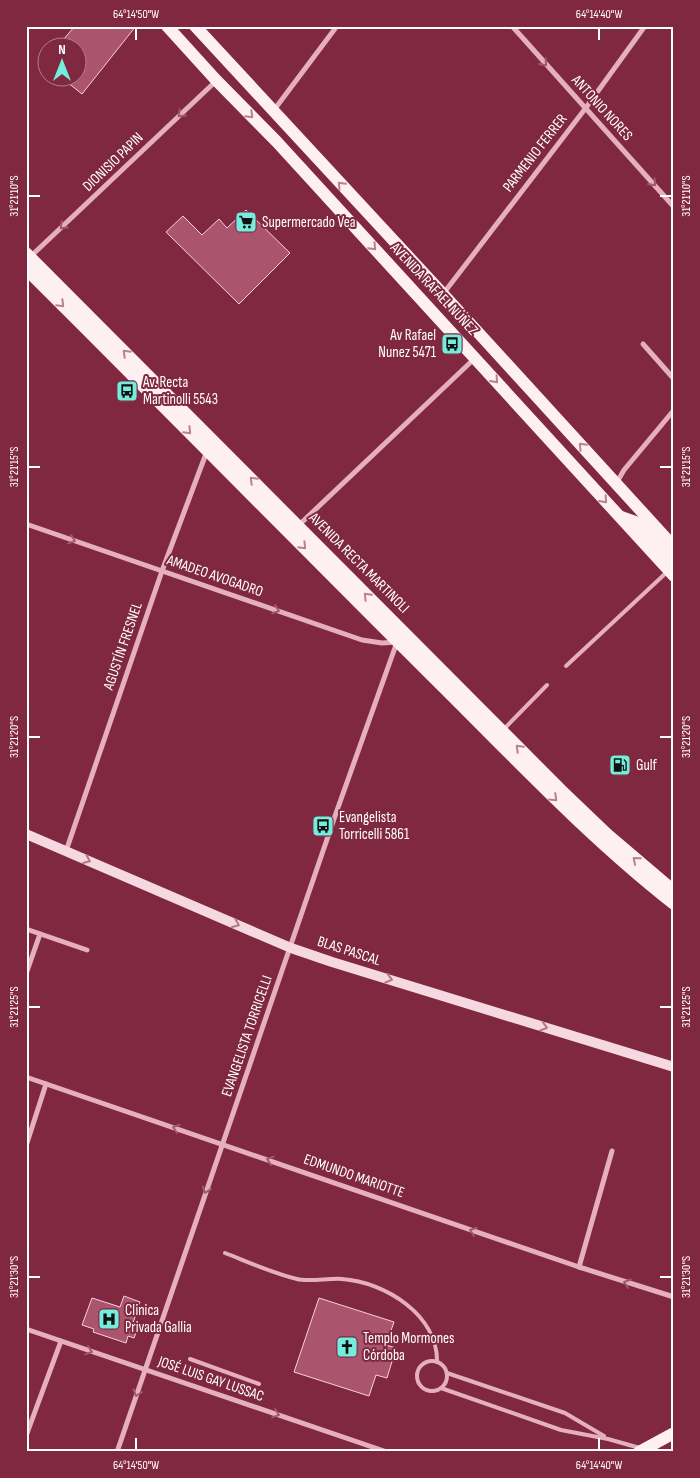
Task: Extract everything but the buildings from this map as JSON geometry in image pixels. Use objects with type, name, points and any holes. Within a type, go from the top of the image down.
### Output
[{"type":"main road","name":"AVENIDA RAFAEL NÚÑEZ","points":[[167,26],[619,516],[672,570]]},
{"type":"main road","name":"AVENIDA RAFAEL NÚÑEZ","points":[[195,26],[674,547]]},
{"type":"main road","name":"AVENIDA RECTA MARTINOLI","points":[[27,260],[208,451],[397,642],[594,836],[645,882],[674,904]]},
{"type":"main road","name":"AVENIDA RECTA MARTINOLI","points":[[27,260],[299,526],[607,834],[674,891]]},
{"type":"main road","points":[[397,642],[402,640],[406,642],[449,685],[463,690]]},
{"type":"main road","name":"BLAS PASCAL","points":[[26,834],[291,948],[674,1067]]},
{"type":"main road","points":[[641,1450],[674,1433]]},
{"type":"street","points":[[273,110],[337,26]]},
{"type":"street","name":"ANTONIO NORES","points":[[512,26],[674,207]]},
{"type":"street","name":"PARMENIO FERRER","points":[[443,294],[585,109],[645,26]]},
{"type":"street","name":"DIONISIO PAPIN","points":[[27,260],[216,80]]},
{"type":"street","points":[[643,344],[674,379]]},
{"type":"street","points":[[299,526],[475,358]]},
{"type":"street","points":[[616,483],[624,470],[674,410]]},
{"type":"street","name":"AGUSTÍN FRESNEL","points":[[66,852],[162,571],[208,451]]},
{"type":"street","name":"AMADEO AVOGADRO","points":[[26,524],[362,640],[382,643],[397,642]]},
{"type":"street","name":"EVANGELISTA TORRICELLI","points":[[117,1452],[222,1144],[402,630]]},
{"type":"street","points":[[27,931],[87,950]]},
{"type":"street","points":[[27,972],[40,934]]},
{"type":"street","name":"EDMUNDO MARIOTTE","points":[[26,1077],[580,1268],[674,1297]]},
{"type":"street","points":[[26,1146],[46,1084]]},
{"type":"street","points":[[580,1268],[612,1151]]},
{"type":"street","name":"JOSÉ LUIS GAY LUSSAC","points":[[26,1329],[387,1452]]},
{"type":"street","points":[[26,1436],[61,1341]]},
{"type":"lane","points":[[566,666],[672,570]]},
{"type":"lane","points":[[502,731],[547,685]]},
{"type":"lane","points":[[225,1253],[298,1280],[334,1279],[358,1281],[394,1296],[413,1310],[432,1335],[437,1350],[437,1362]]},
{"type":"lane","points":[[190,1359],[258,1384]]},
{"type":"lane","points":[[428,1362],[437,1362],[444,1367],[447,1373],[446,1381],[436,1391],[428,1391],[421,1386],[417,1379],[421,1366],[428,1362]]},
{"type":"lane","points":[[447,1373],[565,1413],[608,1439]]},
{"type":"lane","points":[[441,1388],[561,1430],[608,1439],[641,1450]]},
{"type":"place","name":"Supermercado Vea","points":[[246,222]]},
{"type":"place","name":"Av Rafael Nunez 5471","points":[[452,344]]},
{"type":"place","name":"Av. Recta Martinolli 5543","points":[[127,391]]},
{"type":"place","name":"Gulf","points":[[620,765]]},
{"type":"place","name":"Evangelista Torricelli 5861","points":[[323,826]]},
{"type":"place","name":"Clinica Privada Gallia","points":[[109,1319]]},
{"type":"place","name":"Templo Mormones Córdoba","points":[[347,1347]]}]
